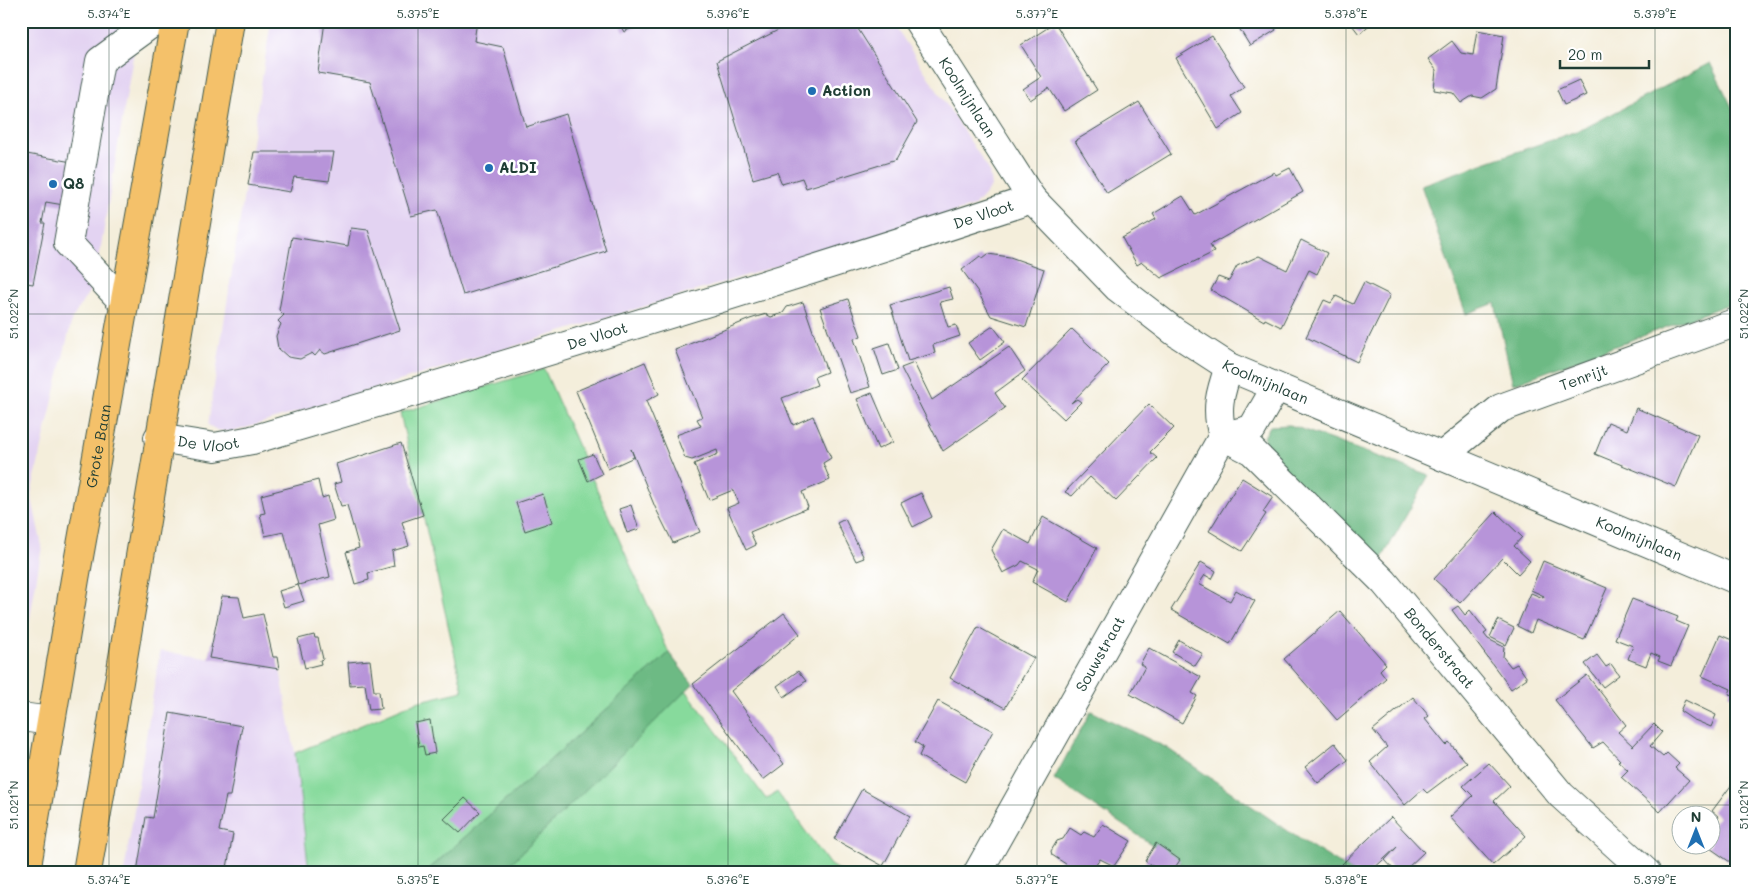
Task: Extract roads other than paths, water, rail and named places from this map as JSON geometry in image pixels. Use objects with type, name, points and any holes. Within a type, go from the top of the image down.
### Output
[{"type":"main road","name":"Grote Baan","points":[[26,872],[124,303],[175,21]]},
{"type":"main road","points":[[87,872],[158,438],[230,21]]},
{"type":"street","points":[[124,303],[68,243],[100,61],[155,21]]},
{"type":"street","name":"Koolmijnlaan","points":[[918,21],[1032,199],[1118,288],[1175,332],[1229,367],[1737,580]]},
{"type":"street","name":"De Vloot","points":[[158,438],[215,447],[252,440],[472,376],[837,263],[1032,199]]},
{"type":"street","name":"Tenrijt","points":[[1442,456],[1501,408],[1737,322]]},
{"type":"street","points":[[1229,367],[1221,389],[1218,417],[1223,436],[1252,428],[1276,387]]},
{"type":"street","name":"Souwstraat","points":[[978,872],[1223,436]]},
{"type":"street","name":"Bonderstraat","points":[[1223,436],[1252,451],[1384,582],[1561,795],[1646,872]]},
{"type":"street","points":[[21,717],[51,721]]},
{"type":"place","name":"Action","points":[[812,91]]},
{"type":"place","name":"ALDI","points":[[489,168]]},
{"type":"place","name":"Q8","points":[[53,184]]}]
